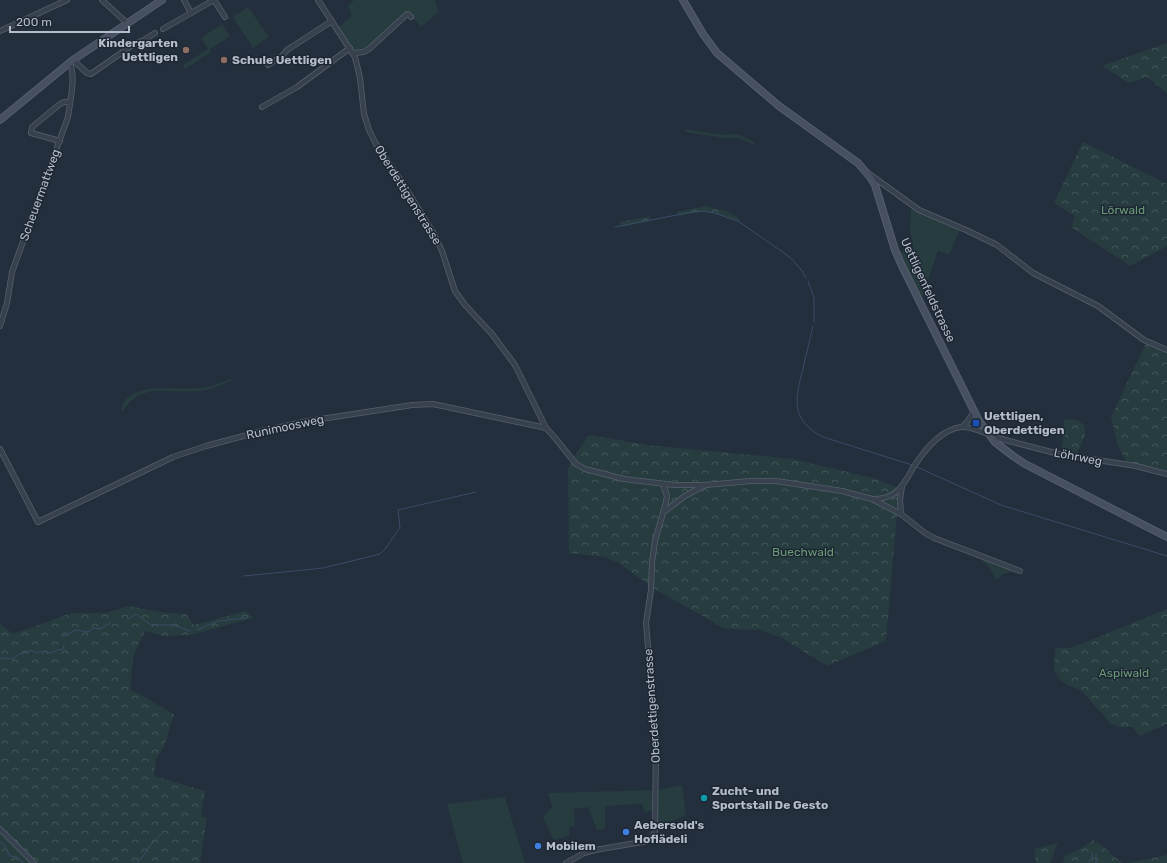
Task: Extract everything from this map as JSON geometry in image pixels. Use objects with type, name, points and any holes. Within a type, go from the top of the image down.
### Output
[{"type":"main road","points":[[0,120],[72,61],[162,0]]},
{"type":"main road","name":"Uettligenfeldstrasse","points":[[683,0],[703,34],[717,53],[779,106],[852,159],[867,172],[876,189],[895,250],[902,266],[974,411],[989,435],[1013,456],[1025,464],[1167,537]]},
{"type":"street","points":[[0,31],[67,0]]},
{"type":"street","points":[[102,0],[127,24]]},
{"type":"street","points":[[184,0],[191,13]]},
{"type":"street","points":[[163,30],[214,0],[225,17]]},
{"type":"street","name":"Oberdettigenstrasse","points":[[318,0],[354,53],[359,72],[364,114],[369,130],[376,144],[407,190],[438,242],[455,291],[465,305],[492,334],[515,365],[546,428],[573,461],[582,468],[619,478],[663,484],[704,485],[751,481],[776,481],[842,491],[872,499],[901,514],[925,533],[934,538],[1020,571]]},
{"type":"street","points":[[354,53],[364,52],[369,49],[406,15],[408,14],[411,17]]},
{"type":"street","points":[[268,65],[282,56],[287,50],[332,21]]},
{"type":"street","points":[[72,61],[87,73],[91,74],[134,44],[155,33]]},
{"type":"street","points":[[262,107],[297,87],[350,48]]},
{"type":"street","name":"Scheuermattweg","points":[[0,326],[7,303],[12,272],[68,117],[73,69],[72,61]]},
{"type":"street","points":[[60,141],[31,133],[31,130],[32,127],[60,104],[70,102]]},
{"type":"street","points":[[867,172],[919,210],[997,245],[1033,273],[1098,306],[1144,340],[1167,350]]},
{"type":"street","points":[[876,189],[881,184],[884,184]]},
{"type":"street","name":"Runimoosweg","points":[[0,449],[38,522],[173,457],[248,435],[308,421],[412,405],[433,404],[546,428]]},
{"type":"street","points":[[872,499],[883,498],[890,495],[902,486],[914,466],[926,451],[941,436],[962,427],[974,411]]},
{"type":"street","name":"Löhrweg","points":[[962,427],[1059,454],[1136,466],[1167,474]]},
{"type":"street","name":"Oberdettigenstrasse","points":[[566,863],[584,853],[594,850],[648,841],[652,839],[656,831],[656,742],[646,623],[651,590],[652,562],[655,541],[665,510],[667,496],[663,484]]},
{"type":"street","points":[[665,510],[704,485]]},
{"type":"street","points":[[901,514],[900,500],[902,486]]},
{"type":"street","points":[[0,829],[34,863]]},
{"type":"green space","points":[[354,0],[435,0],[439,12],[421,27],[408,11],[374,44],[364,51],[353,52],[337,28],[352,16],[348,6]]},
{"type":"green space","points":[[248,7],[269,37],[253,48],[233,17]]},
{"type":"green space","points":[[222,24],[230,36],[210,49],[211,52],[185,69],[183,65],[208,49],[201,38]]},
{"type":"green space","points":[[1167,43],[1167,93],[1147,77],[1129,83],[1102,66]]},
{"type":"green space","points":[[684,129],[725,135],[737,134],[755,142],[755,145],[738,138],[722,138],[686,132]]},
{"type":"green space","name":"Lörwald","points":[[1083,142],[1167,184],[1167,246],[1130,266],[1071,227],[1075,216],[1054,203]]},
{"type":"green space","points":[[705,206],[726,211],[740,219],[738,221],[714,213],[699,212],[679,216],[677,212]]},
{"type":"green space","points":[[911,206],[960,229],[949,255],[938,251],[921,300],[898,252],[914,250],[910,230]]},
{"type":"green space","points":[[650,216],[650,221],[622,227],[620,222]]},
{"type":"green space","points":[[1146,343],[1167,351],[1167,473],[1127,464],[1117,443],[1111,417]]},
{"type":"green space","points":[[230,379],[232,381],[204,390],[189,392],[148,392],[139,395],[131,401],[123,411],[121,410],[125,401],[132,394],[142,390],[154,388],[202,388]]},
{"type":"green space","points":[[1073,419],[1085,426],[1085,436],[1076,456],[1062,453],[1064,420]]},
{"type":"green space","name":"Buechwald","points":[[589,435],[648,445],[793,459],[873,478],[901,489],[897,513],[886,641],[827,666],[780,637],[759,630],[725,629],[653,588],[619,563],[605,557],[569,553],[568,468]]},
{"type":"green space","points":[[978,556],[1013,571],[996,579],[989,567]]},
{"type":"green space","points":[[129,606],[166,613],[186,614],[194,625],[246,611],[253,618],[191,635],[163,636],[145,631],[133,657],[130,689],[174,714],[165,745],[156,759],[154,776],[205,791],[201,816],[207,818],[200,863],[0,863],[0,624],[13,634],[72,613],[105,613]]},
{"type":"green space","name":"Aspiwald","points":[[1167,609],[1167,724],[1140,736],[1132,727],[1120,727],[1111,724],[1081,690],[1067,685],[1059,679],[1054,670],[1055,649],[1069,648],[1086,642]]},
{"type":"green space","points":[[682,785],[686,815],[673,821],[656,823],[656,810],[645,812],[642,804],[605,806],[605,829],[597,830],[588,807],[574,809],[575,825],[569,827],[569,836],[554,840],[543,817],[552,807],[548,793],[658,790]]},
{"type":"green space","points":[[505,797],[525,863],[463,863],[447,804]]},
{"type":"green space","points":[[1093,840],[1122,863],[1063,863],[1065,856],[1085,846]]},
{"type":"green space","points":[[1058,843],[1050,863],[1036,863],[1034,849]]},
{"type":"green space","points":[[1167,855],[1167,863],[1128,863],[1133,862]]},
{"type":"waterway","points":[[615,227],[692,212],[705,211],[714,213],[738,221],[784,253],[793,260],[806,278]]},
{"type":"waterway","points":[[808,281],[814,298],[814,322]]},
{"type":"waterway","points":[[813,326],[798,390],[797,399],[800,416],[812,430],[823,437],[912,465]]},
{"type":"waterway","points":[[917,467],[1001,505],[1167,556]]},
{"type":"waterway","points":[[244,576],[323,568],[380,554],[386,548],[400,527],[398,510],[476,492]]},
{"type":"waterway","points":[[127,620],[136,614],[151,625],[173,625],[190,631]]},
{"type":"waterway","points":[[197,630],[218,621],[247,618]]},
{"type":"waterway","points":[[63,637],[76,630],[88,632],[93,628],[100,629],[110,623]]},
{"type":"waterway","points":[[0,658],[13,659],[19,654],[30,650],[37,653],[41,651],[51,653],[63,649],[64,645]]},
{"type":"waterway","points":[[137,863],[161,834]]},
{"type":"waterway","points":[[0,842],[4,845],[10,856],[17,857],[23,863]]},
{"type":"waterway","points":[[1089,863],[1092,853]]},
{"type":"waterway","points":[[1096,854],[1096,863]]},
{"type":"place","name":"Kindergarten Uettligen","points":[[186,50]]},
{"type":"place","name":"Schule Uettligen","points":[[224,60]]},
{"type":"place","name":"Uettligen, Oberdettigen","points":[[976,423]]},
{"type":"place","name":"Zucht- und Sportstall De Gesto","points":[[704,798]]},
{"type":"place","name":"Aebersold's Hoflädeli","points":[[626,832]]},
{"type":"place","name":"Mobilem","points":[[538,846]]}]
